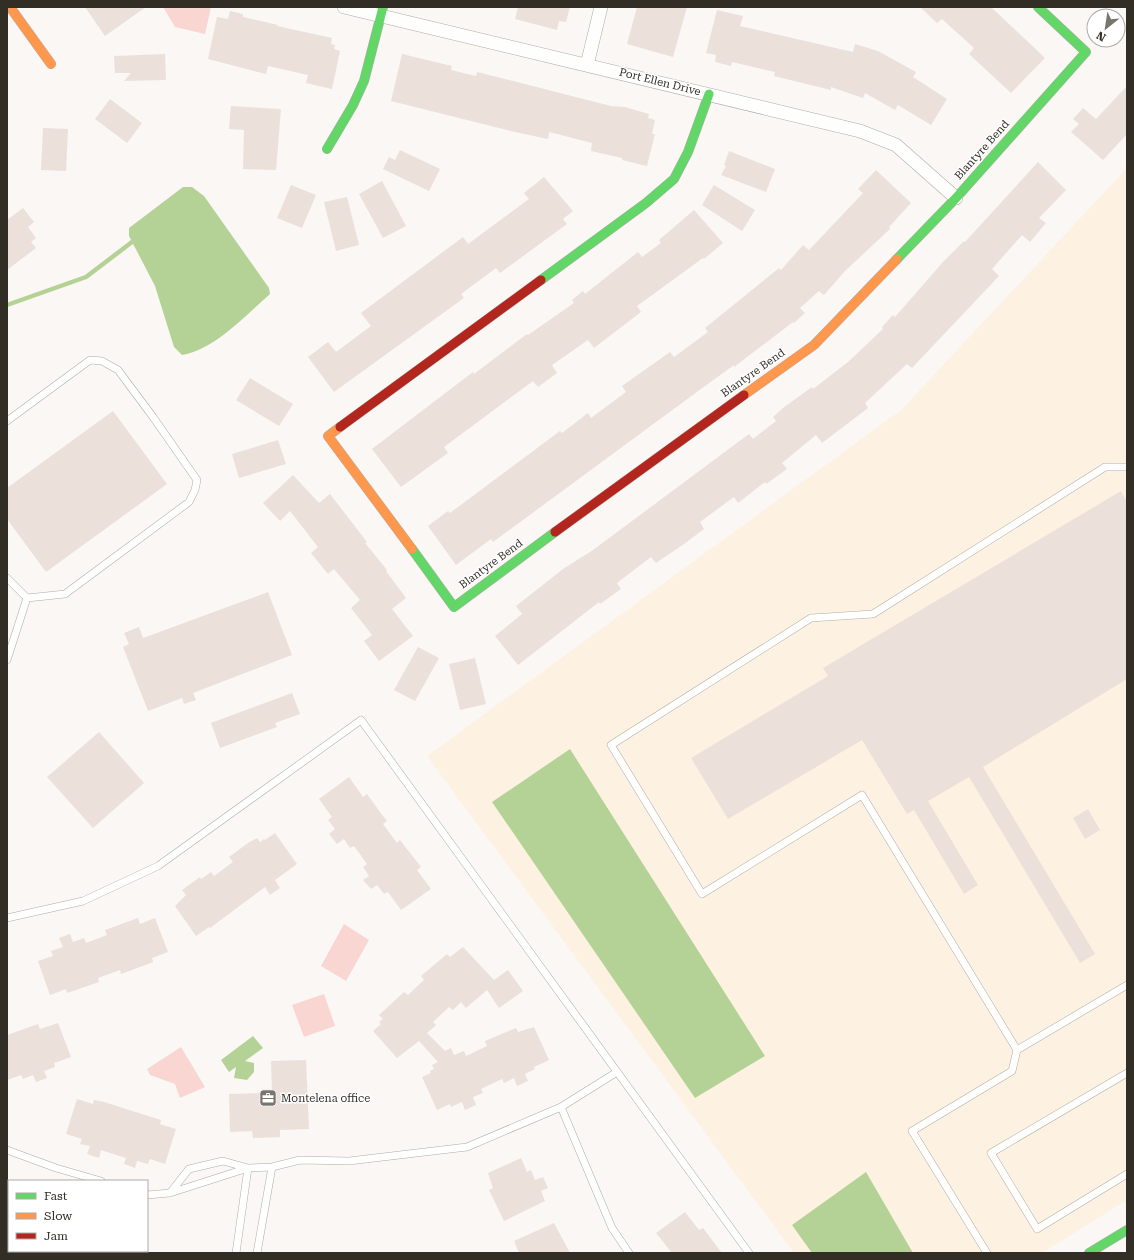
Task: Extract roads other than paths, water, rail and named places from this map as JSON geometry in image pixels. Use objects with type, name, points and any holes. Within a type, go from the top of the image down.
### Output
[{"type":"street","points":[[10,7],[51,64]]},
{"type":"street","name":"Port Ellen Drive","points":[[344,7],[382,11],[587,65],[860,131],[896,145],[956,198]]},
{"type":"street","points":[[587,65],[601,7]]},
{"type":"street","name":"Blantyre Bend","points":[[710,94],[688,152],[674,179],[646,203],[328,436],[454,607],[688,434],[814,344],[956,198],[1086,52],[1038,7]]},
{"type":"street","points":[[327,149],[353,104],[364,81],[382,11]]},
{"type":"street","points":[[1089,1253],[1127,1230]]},
{"type":"lane","points":[[7,421],[90,360],[102,361],[118,370],[197,480],[195,490],[189,502],[65,594],[27,598]]},
{"type":"lane","points":[[987,1253],[912,1131],[1012,1071],[1017,1050],[862,795],[702,894],[612,745],[812,618],[873,614],[1105,467],[1127,467]]},
{"type":"lane","points":[[7,578],[27,598]]},
{"type":"lane","points":[[7,660],[27,598]]},
{"type":"lane","points":[[7,918],[83,901],[158,866],[361,720],[749,1253]]},
{"type":"lane","points":[[1017,1050],[1127,985]]},
{"type":"lane","points":[[148,1195],[170,1193],[248,1168],[272,1167],[300,1160],[349,1161],[467,1147],[561,1107],[618,1072]]},
{"type":"lane","points":[[1127,1073],[991,1153],[1038,1229],[1127,1174]]},
{"type":"lane","points":[[561,1107],[612,1228],[629,1253]]},
{"type":"lane","points":[[7,1150],[56,1168],[98,1180]]},
{"type":"lane","points":[[170,1193],[189,1169],[223,1161],[248,1168]]},
{"type":"lane","points":[[257,1253],[272,1167]]},
{"type":"lane","points":[[236,1253],[248,1168]]},
{"type":"waterway","points":[[7,305],[86,277],[132,242]]},
{"type":"place","name":"Montelena office","points":[[268,1098]]}]
